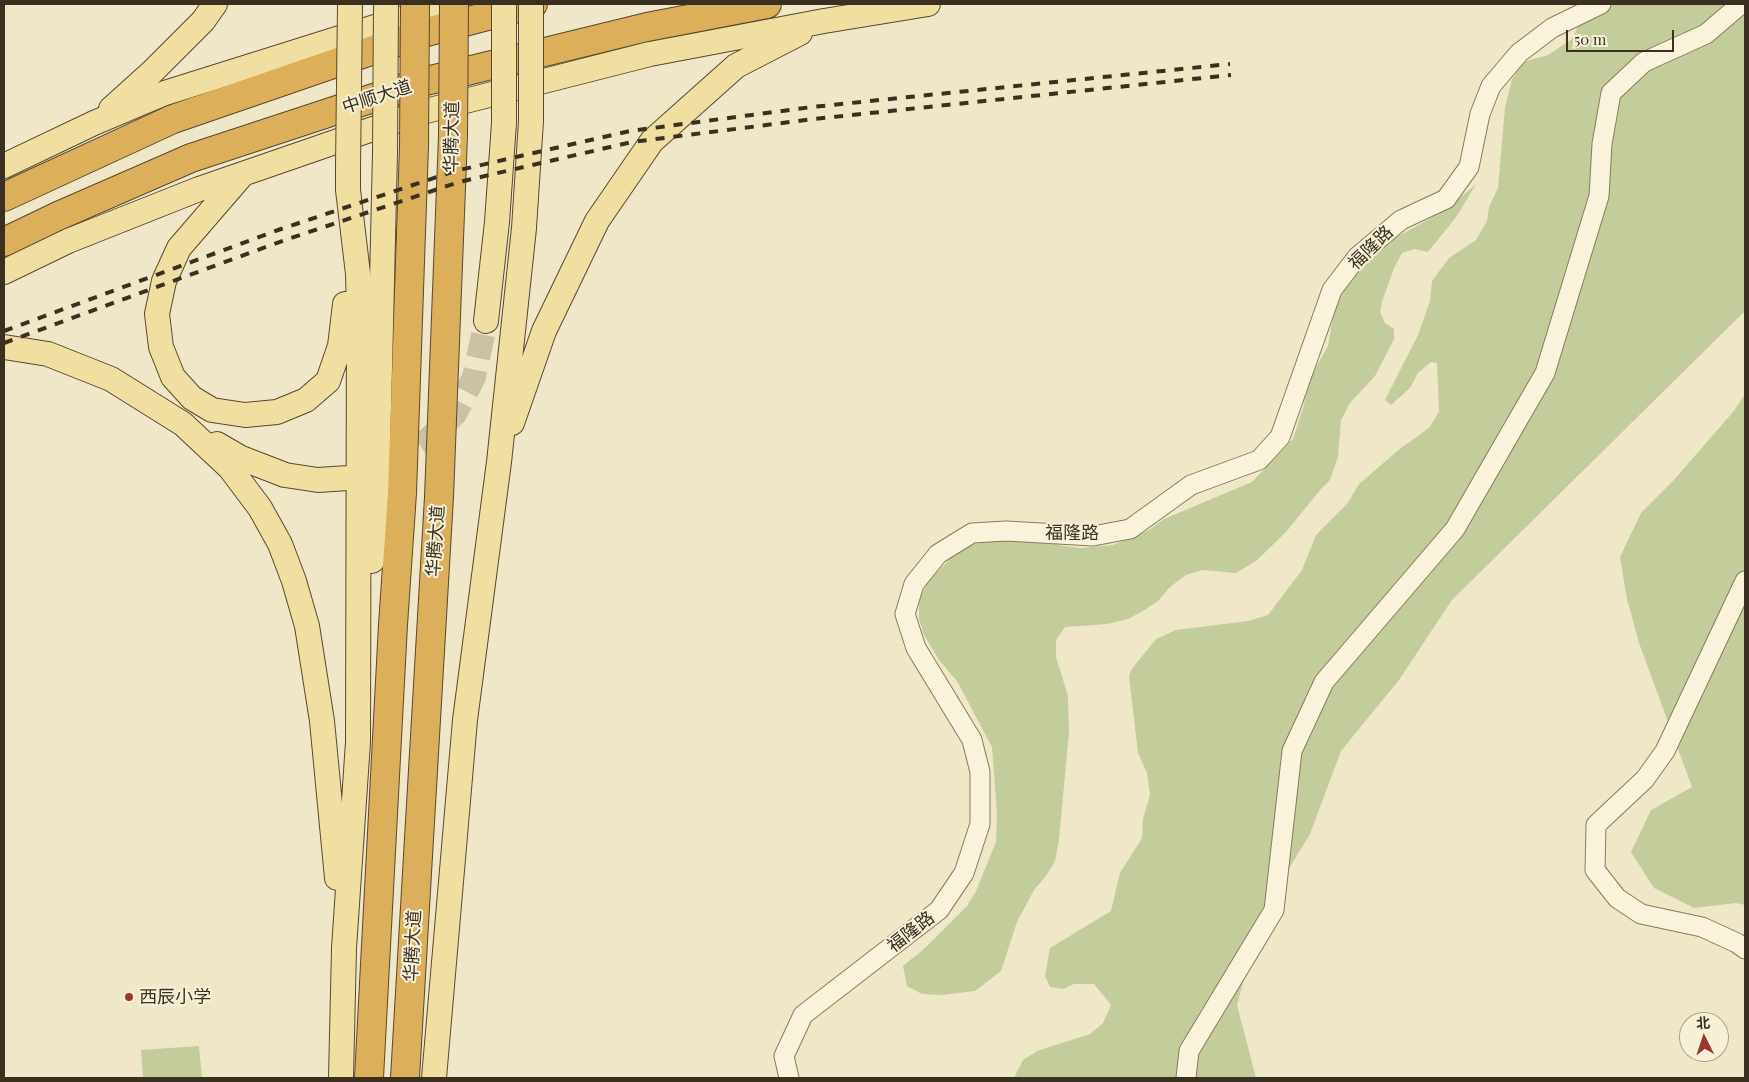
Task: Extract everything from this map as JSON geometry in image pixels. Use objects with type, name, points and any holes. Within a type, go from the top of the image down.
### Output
[{"type":"highway","name":"华腾大道","points":[[369,1078],[393,625],[402,493],[414,146],[415,4]]},
{"type":"highway","name":"华腾大道","points":[[405,1078],[439,497],[453,136],[454,4]]},
{"type":"highway","points":[[4,197],[173,119],[423,33],[532,4]]},
{"type":"highway","name":"中顺大道","points":[[4,242],[190,158],[422,82],[647,27],[767,4]]},
{"type":"main road","points":[[94,123],[152,72],[203,21],[215,4]]},
{"type":"main road","points":[[243,174],[179,248],[164,281],[157,314],[161,347],[173,376],[192,398],[212,410],[245,415],[277,412],[306,400],[328,381],[340,346],[345,317],[350,4]]},
{"type":"main road","points":[[341,1078],[344,948],[377,494],[385,153],[386,4]]},
{"type":"main road","points":[[4,166],[94,123],[165,93],[448,4]]},
{"type":"main road","points":[[486,321],[497,222],[504,123],[504,4]]},
{"type":"main road","points":[[434,1078],[465,720],[499,462],[524,228],[531,121],[532,4]]},
{"type":"main road","points":[[4,272],[68,242],[199,189],[422,112],[650,54],[824,21],[928,4]]},
{"type":"main road","points":[[499,462],[544,331],[597,221],[652,141],[736,66],[824,21]]},
{"type":"main road","points":[[348,190],[358,274],[358,742]]},
{"type":"main road","points":[[4,347],[48,354],[111,379],[241,458],[285,475],[318,480],[348,478]]},
{"type":"main road","points":[[183,424],[230,468],[260,508],[280,544],[294,581],[307,626],[322,721],[344,948]]},
{"type":"street","name":"福隆路","points":[[789,1078],[784,1056],[803,1015],[939,910],[964,873],[980,824],[980,772],[972,740],[916,648],[905,614],[914,584],[938,554],[972,533],[1006,531],[1093,536],[1130,529],[1191,485],[1259,460],[1280,437],[1332,290],[1357,256],[1401,220],[1446,199],[1469,167],[1480,114],[1491,86],[1519,53],[1552,28],[1601,4]]},
{"type":"street","points":[[1186,1078],[1189,1051],[1274,910],[1292,751],[1324,682],[1455,529],[1545,374],[1599,196],[1602,144],[1611,93],[1644,62],[1706,34],[1741,4]]},
{"type":"street","points":[[1745,581],[1665,751],[1645,779],[1596,825],[1595,861],[1595,870],[1617,898],[1641,914],[1702,927],[1737,943],[1745,949]]},
{"type":"green space","points":[[1573,4],[1745,4],[1745,311],[1452,600],[1399,680],[1341,751],[1310,834],[1262,913],[1237,1005],[1256,1078],[1014,1078],[1023,1060],[1037,1051],[1090,1034],[1103,1023],[1111,1005],[1094,984],[1074,984],[1063,989],[1050,987],[1045,976],[1050,948],[1111,911],[1120,873],[1142,838],[1143,819],[1150,795],[1147,773],[1138,753],[1129,677],[1131,670],[1156,639],[1176,630],[1248,621],[1268,615],[1302,570],[1316,535],[1347,504],[1359,484],[1401,448],[1429,428],[1439,412],[1437,363],[1431,362],[1418,373],[1410,388],[1391,405],[1385,400],[1418,335],[1430,301],[1432,281],[1449,258],[1476,240],[1487,221],[1489,207],[1498,188],[1505,108],[1512,79],[1523,62],[1548,55],[1572,39],[1580,22]]},
{"type":"green space","points":[[1476,184],[1457,216],[1428,252],[1414,249],[1402,253],[1394,268],[1380,312],[1385,323],[1394,329],[1394,339],[1375,376],[1350,403],[1341,420],[1338,457],[1330,480],[1286,532],[1256,561],[1236,573],[1202,570],[1186,575],[1170,587],[1158,601],[1128,619],[1107,624],[1065,627],[1056,640],[1056,657],[1068,696],[1069,732],[1059,840],[1055,861],[1046,876],[1034,890],[1017,922],[1001,971],[975,991],[941,995],[922,994],[907,986],[903,966],[925,948],[967,906],[976,891],[996,842],[997,814],[992,747],[957,681],[939,660],[924,635],[919,619],[919,599],[929,580],[960,549],[987,540],[1004,539],[1051,543],[1081,548],[1113,545],[1149,530],[1164,519],[1252,482],[1293,439],[1304,405],[1307,383],[1328,346],[1338,299],[1357,268],[1381,246],[1447,209]]},
{"type":"green space","points":[[1745,394],[1745,905],[1736,903],[1694,908],[1654,888],[1631,852],[1651,810],[1692,787],[1639,643],[1627,599],[1620,557],[1641,513],[1673,481],[1733,412]]},
{"type":"green space","points":[[199,1046],[202,1078],[143,1078],[141,1050]]},
{"type":"tunnel","points":[[390,465],[423,444],[455,414],[474,377],[486,321]]},
{"type":"railway","points":[[4,331],[281,229],[455,171],[630,131],[812,107],[1230,64]]},
{"type":"railway","points":[[4,343],[285,240],[459,182],[632,142],[814,119],[1231,75]]},
{"type":"place","name":"西辰小学","points":[[129,997]]}]
